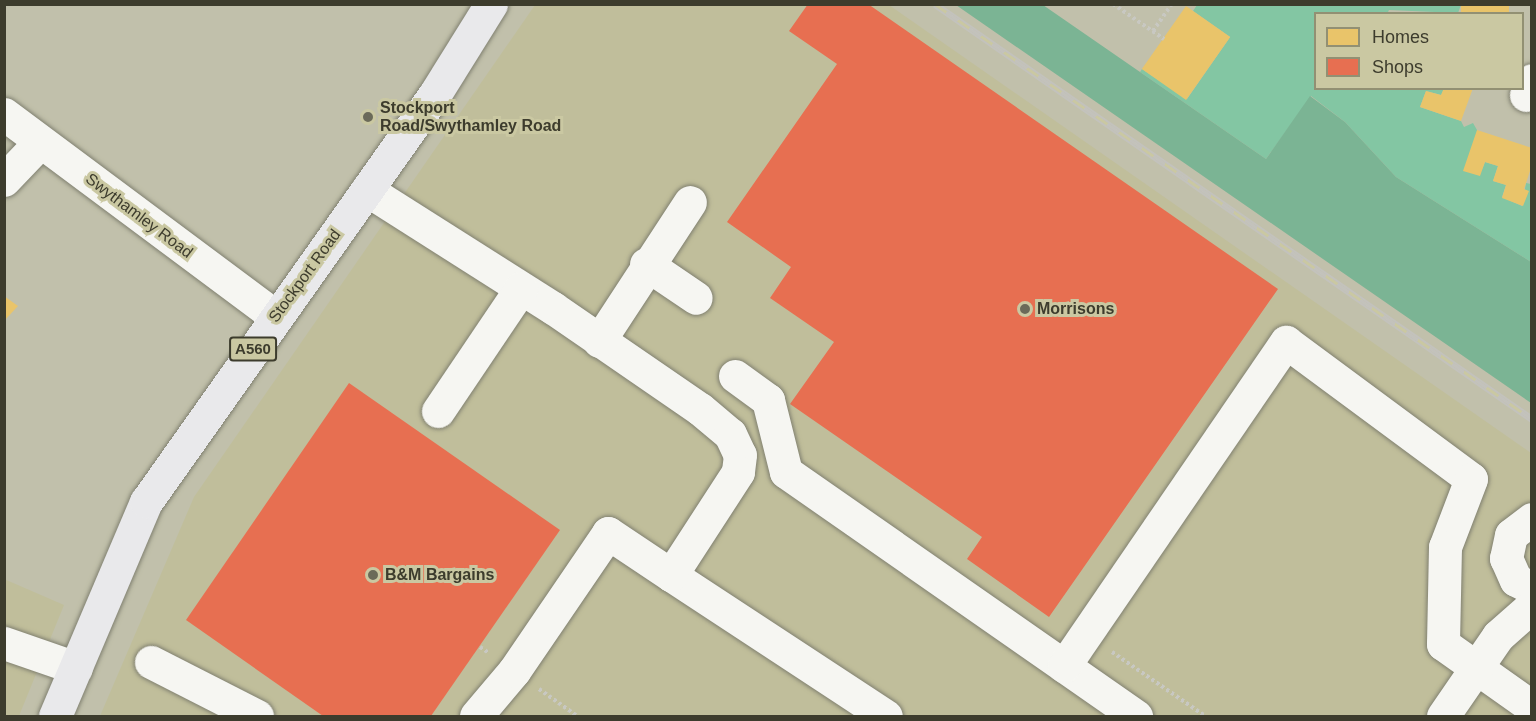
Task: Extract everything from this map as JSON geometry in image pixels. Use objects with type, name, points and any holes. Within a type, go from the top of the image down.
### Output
[{"type":"main road","name":"Stockport Road","points":[[55,717],[146,502],[275,316],[435,94],[491,4]]},
{"type":"street","name":"Swythamley Road","points":[[4,114],[275,316]]},
{"type":"street","points":[[4,180],[40,142]]},
{"type":"street","points":[[367,190],[521,288],[700,409],[730,434],[740,455],[738,472],[671,575]]},
{"type":"street","points":[[599,341],[646,264],[690,202]]},
{"type":"street","points":[[646,264],[696,298]]},
{"type":"street","points":[[438,411],[521,288]]},
{"type":"street","points":[[1064,666],[1286,342],[1471,479],[1445,546],[1443,644],[1532,707]]},
{"type":"street","points":[[735,376],[768,399],[786,472],[1136,717]]},
{"type":"street","points":[[1498,636],[1506,558],[1511,535],[1532,519]]},
{"type":"street","points":[[476,717],[514,670],[608,533],[886,717]]},
{"type":"street","points":[[1506,558],[1516,580],[1532,588]]},
{"type":"street","points":[[1443,717],[1498,636],[1532,606]]},
{"type":"street","points":[[4,643],[76,668]]},
{"type":"street","points":[[151,662],[257,717]]},
{"type":"path","points":[[1113,4],[1164,39]]},
{"type":"path","points":[[1153,31],[1172,4]]},
{"type":"path","points":[[1086,634],[1205,717]]},
{"type":"shaded area","points":[[535,5],[889,5],[1531,453],[1531,716],[100,716],[194,497]]},
{"type":"shaded area","points":[[4,579],[64,605],[19,716],[5,716]]},
{"type":"green space","points":[[956,5],[1043,5],[1266,159],[1310,96],[1345,122],[1396,177],[1531,262],[1531,403]]},
{"type":"green space","points":[[1197,5],[1461,5],[1458,12],[1389,10],[1388,12],[1314,12],[1314,90],[1444,90],[1441,95],[1426,91],[1420,107],[1461,121],[1464,127],[1473,123],[1477,130],[1479,176],[1485,162],[1498,166],[1493,181],[1506,185],[1502,197],[1522,206],[1526,183],[1531,184],[1531,262],[1396,177],[1345,122],[1311,96],[1266,159],[1140,72],[1142,69],[1187,99],[1230,37],[1193,11]]},
{"type":"building: Homes","points":[[1461,4],[1509,4],[1509,12],[1461,12]]},
{"type":"building: Homes","points":[[1186,6],[1230,37],[1186,100],[1142,69]]},
{"type":"building: Homes","points":[[1443,90],[1472,90],[1461,121],[1420,107],[1426,91],[1441,95]]},
{"type":"building: Homes","points":[[1477,130],[1532,148],[1532,165],[1524,189],[1529,191],[1523,206],[1502,198],[1506,185],[1493,181],[1498,166],[1485,162],[1480,176],[1463,171]]},
{"type":"building: Homes","points":[[4,296],[18,306],[4,321]]},
{"type":"building: Shops","name":"Morrisons","points":[[808,4],[868,4],[1278,289],[1049,617],[967,559],[982,537],[790,404],[834,342],[770,298],[791,267],[727,222],[837,64],[789,31]]},
{"type":"building: Shops","name":"B&M Bargains","points":[[349,383],[560,530],[431,716],[323,716],[186,620]]},
{"type":"railway","points":[[935,4],[1532,419]]},
{"type":"place","name":"Stockport Road/Swythamley Road","points":[[368,117]]},
{"type":"place","name":"Morrisons","points":[[1025,309]]},
{"type":"place","name":"B&M Bargains","points":[[373,575]]}]
